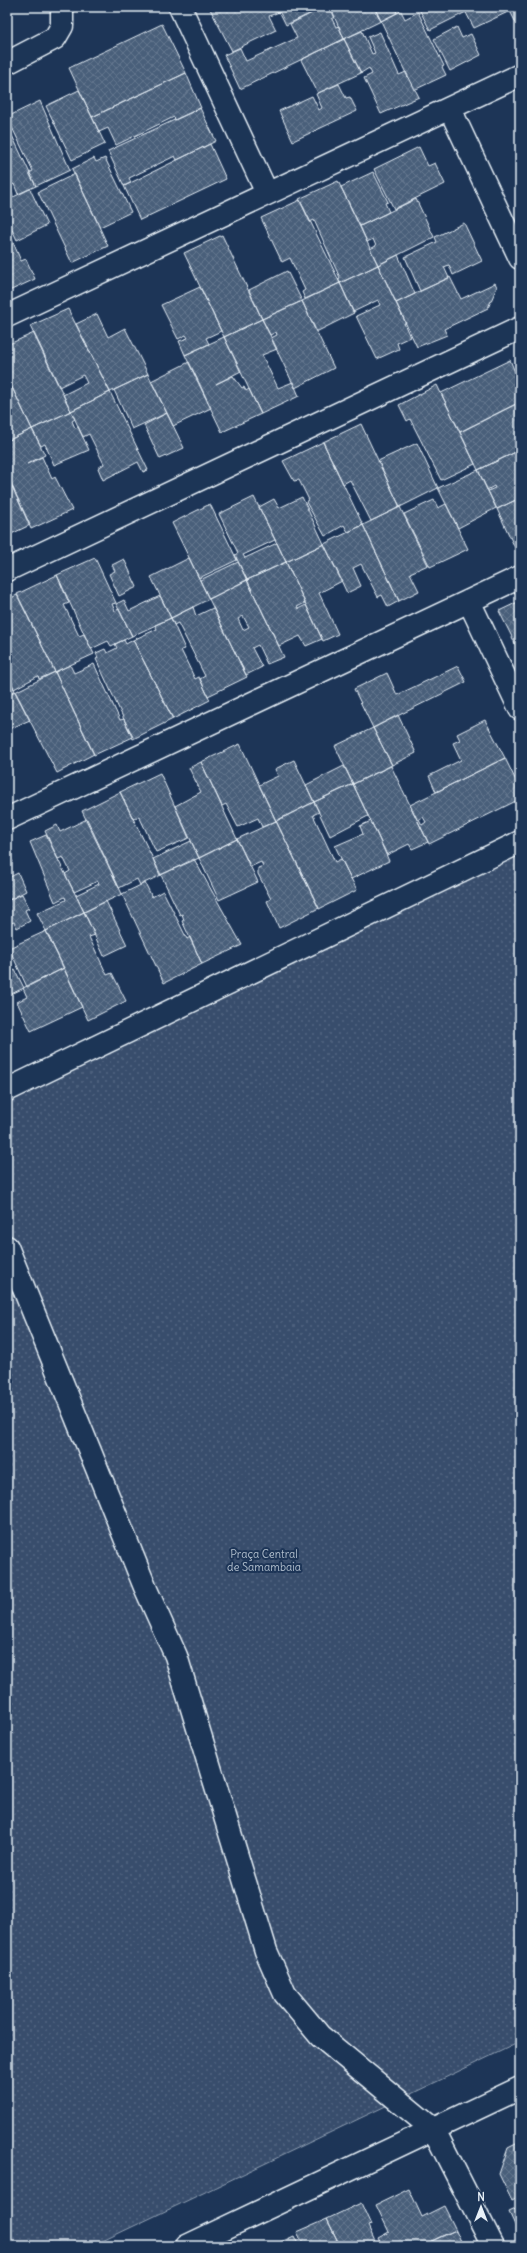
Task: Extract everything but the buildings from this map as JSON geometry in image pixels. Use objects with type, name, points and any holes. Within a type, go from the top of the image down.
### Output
[{"type":"street","points":[[7,62],[55,38],[62,26],[62,7]]},
{"type":"street","points":[[180,7],[267,193]]},
{"type":"street","points":[[7,316],[520,75]]},
{"type":"street","points":[[450,109],[520,258]]},
{"type":"street","points":[[7,570],[520,328]]},
{"type":"street","points":[[7,819],[520,577]]},
{"type":"street","points":[[469,602],[520,709]]},
{"type":"street","points":[[7,1090],[520,842]]},
{"type":"street","points":[[7,1247],[145,1587],[176,1656],[266,1952],[284,1994],[320,2036],[434,2130],[493,2246]]},
{"type":"street","points":[[188,2246],[520,2088]]},
{"type":"green space","name":"Praça Central de Samambaia","points":[[520,832],[520,2042],[92,2246],[7,2246],[7,1080]]}]
